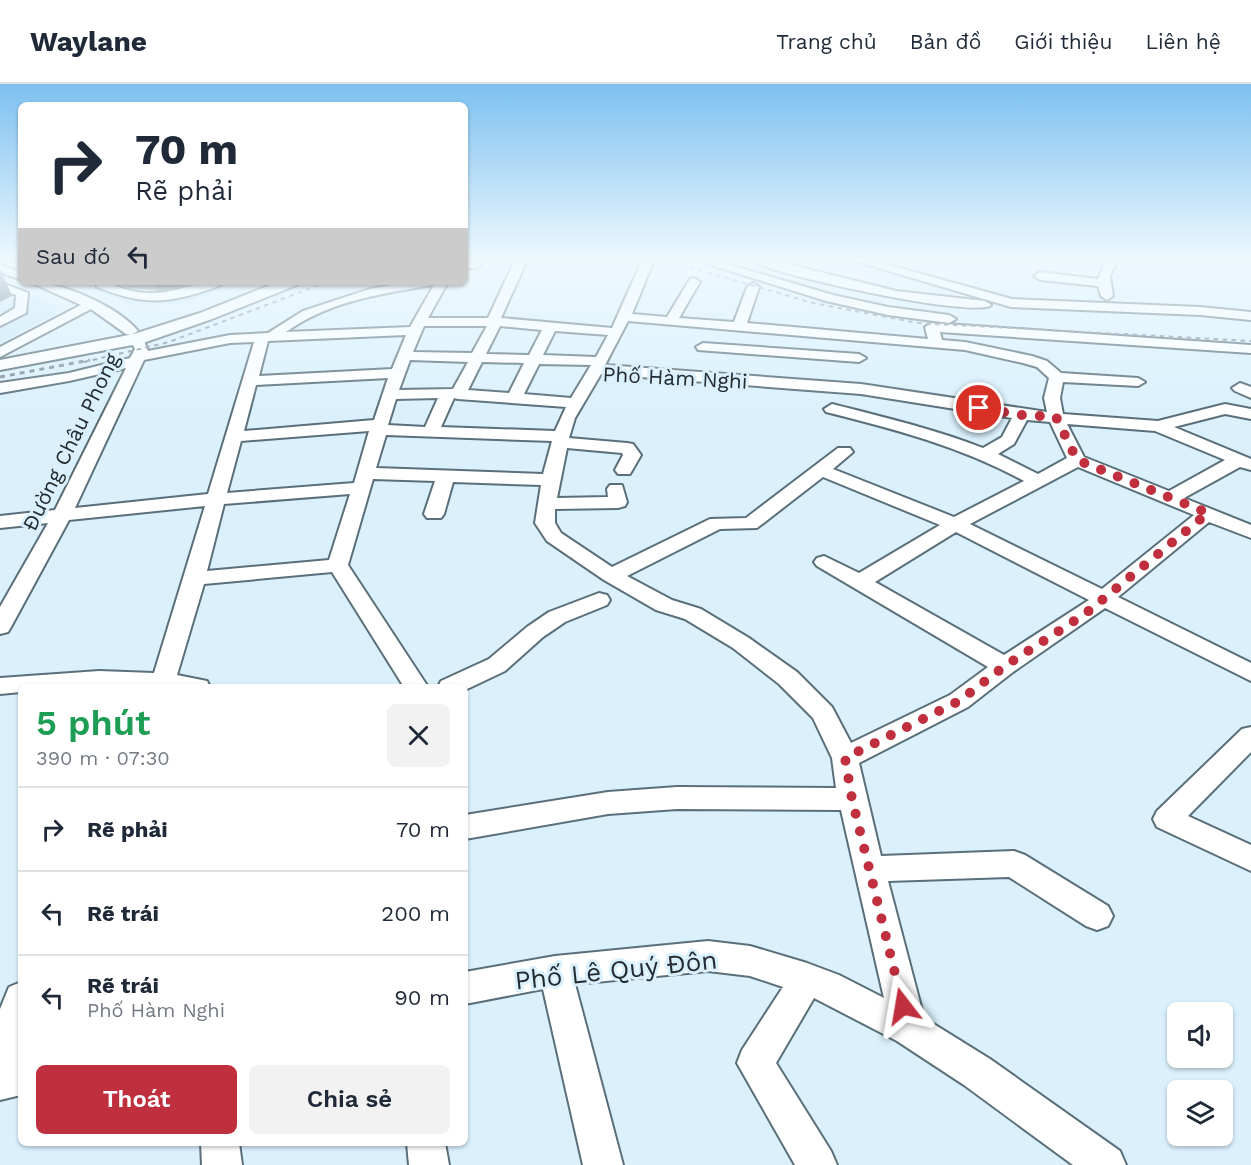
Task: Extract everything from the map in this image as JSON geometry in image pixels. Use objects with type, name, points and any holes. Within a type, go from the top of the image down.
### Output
[{"type":"main road","points":[[0,354],[83,342],[135,347],[202,308]]},
{"type":"main road","points":[[0,365],[135,347],[224,308]]},
{"type":"street","points":[[0,323],[21,308]]},
{"type":"street","points":[[0,354],[84,308]]},
{"type":"street","name":"Đường Châu Phong","points":[[0,627],[63,513],[135,347],[121,321],[97,308]]},
{"type":"street","points":[[164,680],[195,579],[249,381],[267,338],[297,320],[326,308]]},
{"type":"street","points":[[407,683],[339,565],[389,395],[416,326],[426,308]]},
{"type":"street","points":[[431,432],[496,322],[494,318],[498,308]]},
{"type":"street","points":[[249,381],[476,357],[532,358],[599,365],[628,308]]},
{"type":"street","points":[[671,321],[678,308]]},
{"type":"street","points":[[739,326],[745,308]]},
{"type":"street","points":[[885,308],[914,315],[1017,324]]},
{"type":"street","points":[[1138,308],[1251,316]]},
{"type":"street","points":[[624,317],[936,343],[983,349],[1027,359],[1042,364],[1057,378],[1138,382]]},
{"type":"street","points":[[0,388],[69,377],[135,347],[496,322],[617,332]]},
{"type":"street","points":[[0,323],[48,328]]},
{"type":"street","points":[[692,378],[709,324]]},
{"type":"street","points":[[514,398],[532,358],[550,327]]},
{"type":"street","points":[[936,343],[932,327],[1251,349]]},
{"type":"street","points":[[703,347],[859,358]]},
{"type":"street","name":"Phố Hàm Nghi","points":[[909,1029],[852,799],[845,758],[823,713],[788,678],[741,643],[693,614],[664,605],[611,576],[554,537],[545,523],[546,504],[561,439],[575,403],[599,365],[692,378],[849,388],[1021,415],[1158,426],[1245,462]]},
{"type":"street","points":[[1057,378],[1051,391],[1051,400],[1056,417],[1077,460],[1172,497],[1251,532]]},
{"type":"street","points":[[849,388],[828,412],[909,429],[984,454],[1038,482]]},
{"type":"street","points":[[389,395],[453,394],[575,403]]},
{"type":"street","points":[[1158,426],[1225,409],[1248,411]]},
{"type":"street","points":[[984,454],[1000,447],[1012,438],[1021,415]]},
{"type":"street","points":[[233,437],[378,428],[561,439],[627,448],[632,455],[624,470]]},
{"type":"street","points":[[611,576],[712,525],[721,522],[750,524],[844,452]]},
{"type":"street","points":[[860,582],[955,524],[1077,460]]},
{"type":"street","points":[[1172,497],[1245,462]]},
{"type":"street","points":[[821,470],[955,524],[1251,673]]},
{"type":"street","points":[[0,522],[63,513],[216,499],[362,481],[446,476],[551,480]]},
{"type":"street","points":[[435,514],[446,476]]},
{"type":"street","points":[[546,504],[618,502],[616,489]]},
{"type":"street","points":[[845,758],[959,701],[1005,666],[1102,600],[1208,513]]},
{"type":"street","points":[[824,562],[1005,666]]},
{"type":"street","points":[[195,579],[339,565]]},
{"type":"street","points":[[457,684],[498,665],[534,632],[557,617],[599,600]]},
{"type":"street","points":[[55,684],[131,677],[183,684]]},
{"type":"street","points":[[0,686],[18,685]]},
{"type":"street","points":[[1251,736],[1167,819],[1251,859]]},
{"type":"street","points":[[468,826],[608,803],[677,798],[852,799]]},
{"type":"street","points":[[869,869],[1014,864],[1097,916]]},
{"type":"street","name":"Phố Lê Quý Đôn","points":[[468,987],[555,971],[708,956],[750,961],[827,986],[909,1029],[977,1072],[1106,1165]]},
{"type":"street","points":[[555,971],[603,1165]]},
{"type":"street","points":[[807,979],[755,1063],[817,1165]]},
{"type":"street","points":[[0,1062],[18,1007]]},
{"type":"street","points":[[0,1082],[18,1078]]},
{"type":"street","points":[[220,1146],[222,1165]]},
{"type":"street","points":[[426,1146],[429,1165]]},
{"type":"shaded area","points":[[0,308],[59,308],[55,314],[0,343]]},
{"type":"railway","points":[[84,362],[169,342],[257,308]]},
{"type":"railway","points":[[842,308],[918,323],[1251,341]]},
{"type":"railway","points":[[0,377],[90,360]]},
{"type":"route","points":[[903,1006],[852,799],[845,758],[959,701],[1005,666],[1085,614],[1208,513],[1077,460],[1056,417],[1021,415],[979,408]]}]
